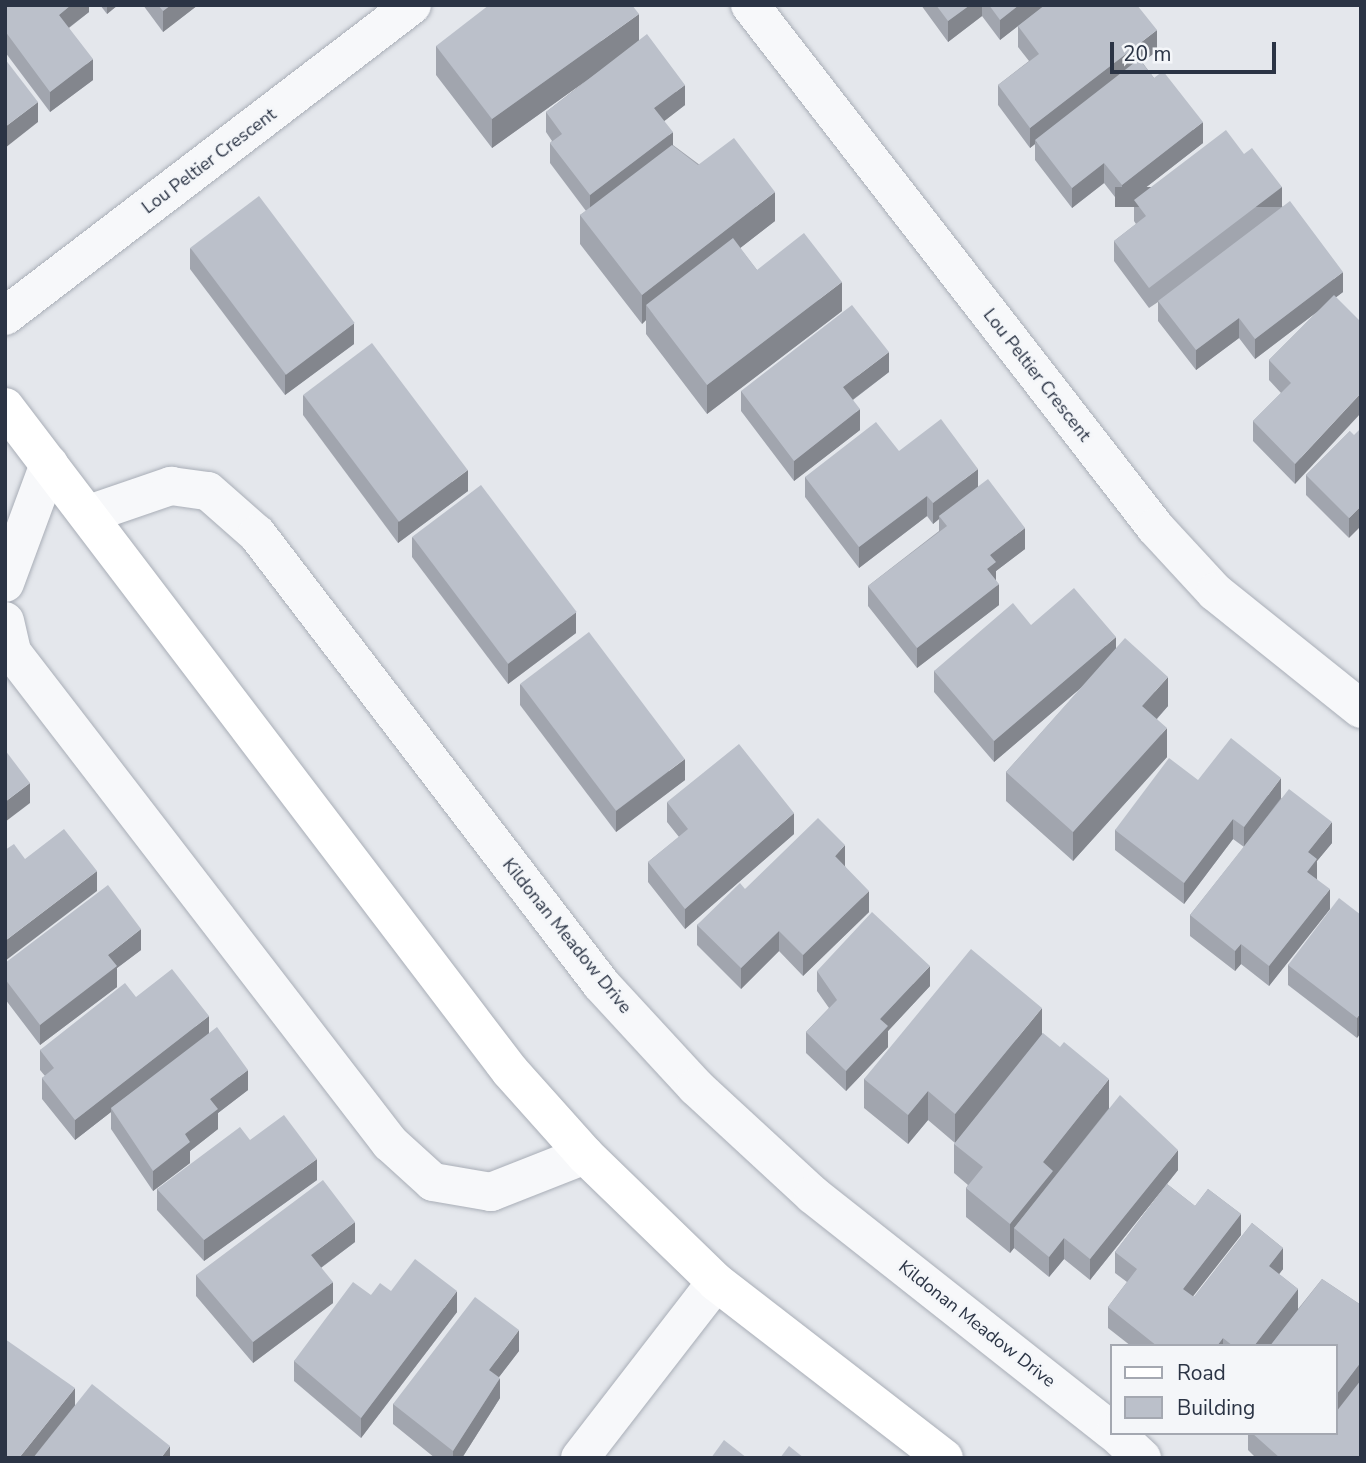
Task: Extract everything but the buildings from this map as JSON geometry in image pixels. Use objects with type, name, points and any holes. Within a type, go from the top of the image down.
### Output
[{"type":"street","name":"Lou Peltier Crescent","points":[[5,316],[412,5]]},
{"type":"street","name":"Lou Peltier Crescent","points":[[750,5],[1156,527],[1215,592],[1361,709]]},
{"type":"street","points":[[5,407],[510,1070],[585,1155],[716,1282],[944,1458]]},
{"type":"street","points":[[5,583],[50,464]]},
{"type":"street","name":"Kildonan Meadow Drive","points":[[89,514],[172,486],[208,491],[257,534],[601,984],[696,1087],[813,1195],[1110,1429]]},
{"type":"street","points":[[5,621],[12,652],[390,1143],[433,1182],[491,1192],[585,1155]]},
{"type":"street","points":[[580,1458],[716,1282]]},
{"type":"street","name":"Kildonan Meadow Drive","points":[[1117,1435],[1142,1458]]}]
